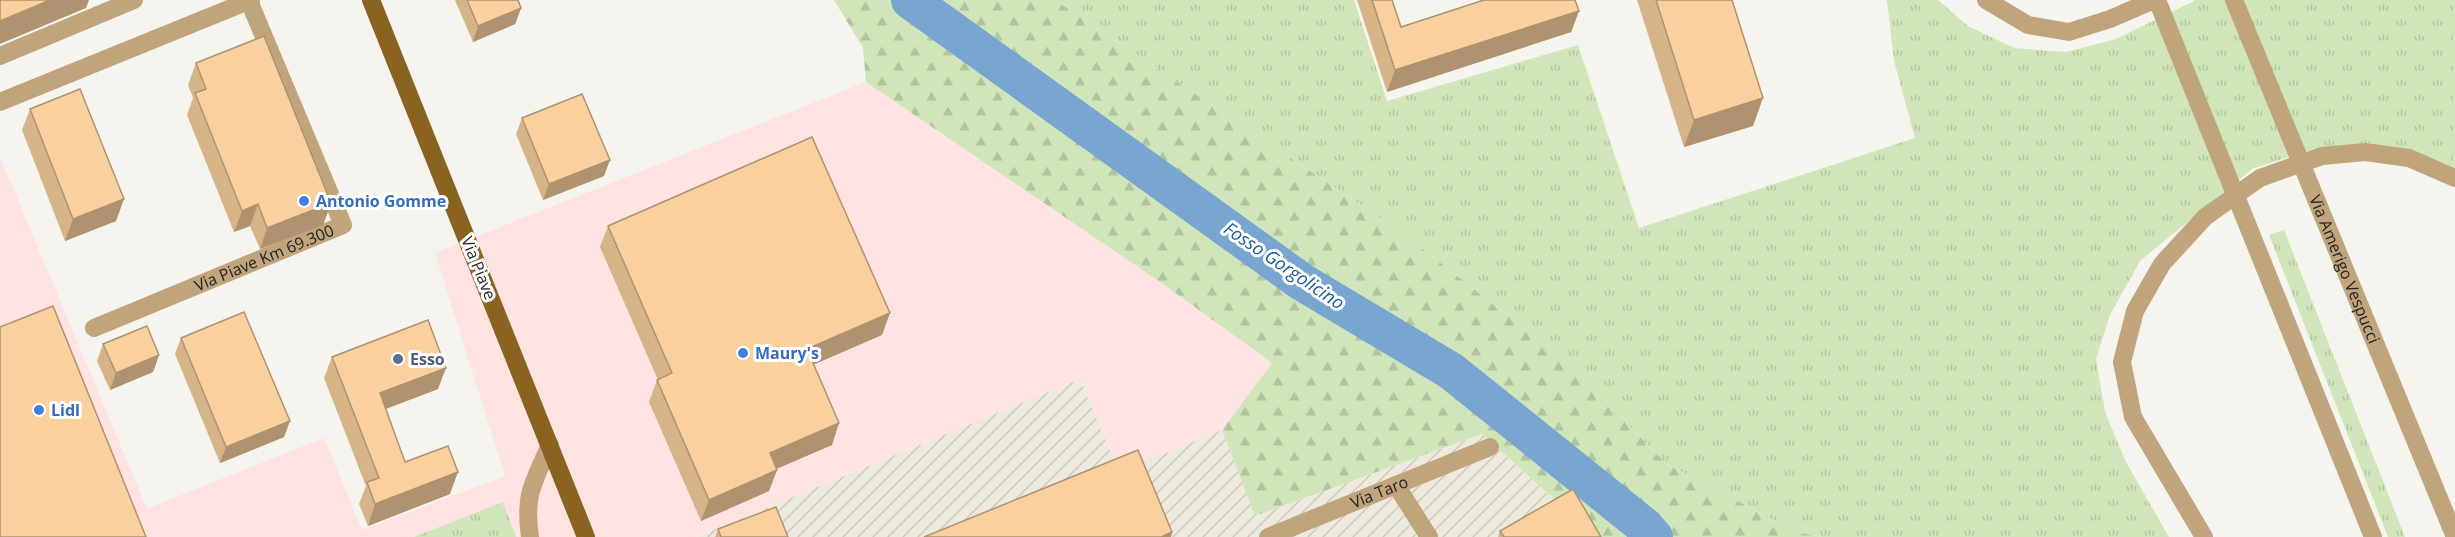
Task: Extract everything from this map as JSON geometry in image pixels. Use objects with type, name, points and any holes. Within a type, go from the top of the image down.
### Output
[{"type":"main road","name":"Via Piave","points":[[371,0],[586,537]]},
{"type":"street","points":[[0,56],[134,0]]},
{"type":"street","points":[[1986,0],[2028,25],[2069,32],[2110,19],[2155,0],[2373,537]]},
{"type":"street","name":"Via Amerigo Vespucci","points":[[2234,0],[2454,537]]},
{"type":"street","points":[[0,102],[250,1]]},
{"type":"street","name":"Via Piave Km 69.300","points":[[94,328],[343,225],[250,1]]},
{"type":"street","points":[[2204,537],[2133,417],[2122,362],[2135,311],[2162,264],[2205,217],[2260,178],[2322,156],[2365,152],[2409,158],[2455,178]]},
{"type":"street","points":[[530,537],[526,519],[527,498],[550,445]]},
{"type":"street","name":"Via Taro","points":[[1268,537],[1490,447]]},
{"type":"street","points":[[1396,485],[1429,537]]},
{"type":"shaded area","points":[[866,82],[1163,284],[1272,363],[1222,430],[1119,473],[1080,379],[696,537],[0,537],[0,157],[147,509],[324,438],[362,530],[505,476],[435,253]]},
{"type":"shaded area","points":[[1080,379],[1119,472],[1222,430],[1255,516],[1482,434],[1596,537],[696,537]]},
{"type":"green space","points":[[834,0],[1055,0],[1404,234],[1574,368],[1665,463],[1796,532],[1822,537],[1596,537],[1482,434],[1255,516],[1222,430],[1272,363],[1163,284],[866,82],[863,48]]},
{"type":"green space","points":[[1055,0],[1354,0],[1387,101],[1578,45],[1639,228],[1915,138],[1894,61],[1887,0],[1938,0],[1968,26],[2014,48],[2066,52],[2116,39],[2196,0],[2455,0],[2455,168],[2414,151],[2365,143],[2317,148],[2252,169],[2140,261],[2110,315],[2096,359],[2105,412],[2125,460],[2169,537],[1822,537],[1796,532],[1665,463],[1574,368],[1404,234]]},
{"type":"green space","points":[[2284,230],[2405,537],[2388,537],[2269,235]]},
{"type":"green space","points":[[503,502],[516,537],[414,537]]},
{"type":"building","points":[[0,0],[50,0],[0,21]]},
{"type":"building","points":[[467,0],[518,0],[521,8],[478,26]]},
{"type":"building","points":[[1372,0],[1392,0],[1401,27],[1484,0],[1575,0],[1579,11],[1395,70]]},
{"type":"building","points":[[1656,0],[1732,0],[1763,98],[1694,120]]},
{"type":"building","points":[[264,36],[331,203],[267,228],[258,204],[242,211],[195,93],[206,89],[196,63]]},
{"type":"building","points":[[80,89],[124,199],[73,219],[30,109]]},
{"type":"building","points":[[582,94],[610,160],[549,184],[522,118]]},
{"type":"building","name":"Maury's","points":[[812,137],[890,313],[807,349],[839,423],[770,453],[777,470],[709,500],[657,380],[672,373],[608,226]]},
{"type":"building","name":"Lidl","points":[[53,306],[146,537],[0,537],[0,327]]},
{"type":"building","points":[[244,312],[290,421],[226,447],[181,338]]},
{"type":"building","points":[[428,320],[446,368],[380,393],[405,462],[448,446],[458,472],[375,504],[367,482],[379,478],[332,357]]},
{"type":"building","points":[[147,326],[159,355],[116,373],[103,344]]},
{"type":"building","points":[[1138,450],[1172,532],[1161,537],[924,537]]},
{"type":"building","points":[[1573,489],[1601,537],[1504,537],[1500,531]]},
{"type":"building","points":[[776,507],[788,537],[721,537],[718,529]]},
{"type":"waterway","name":"Fosso Gorgolicino","points":[[910,0],[1302,282],[1451,371],[1644,526],[1654,537]]},
{"type":"place","name":"Antonio Gomme","points":[[304,201]]},
{"type":"place","name":"Maury's","points":[[743,353]]},
{"type":"place","name":"Esso","points":[[398,359]]},
{"type":"place","name":"Lidl","points":[[39,410]]}]
